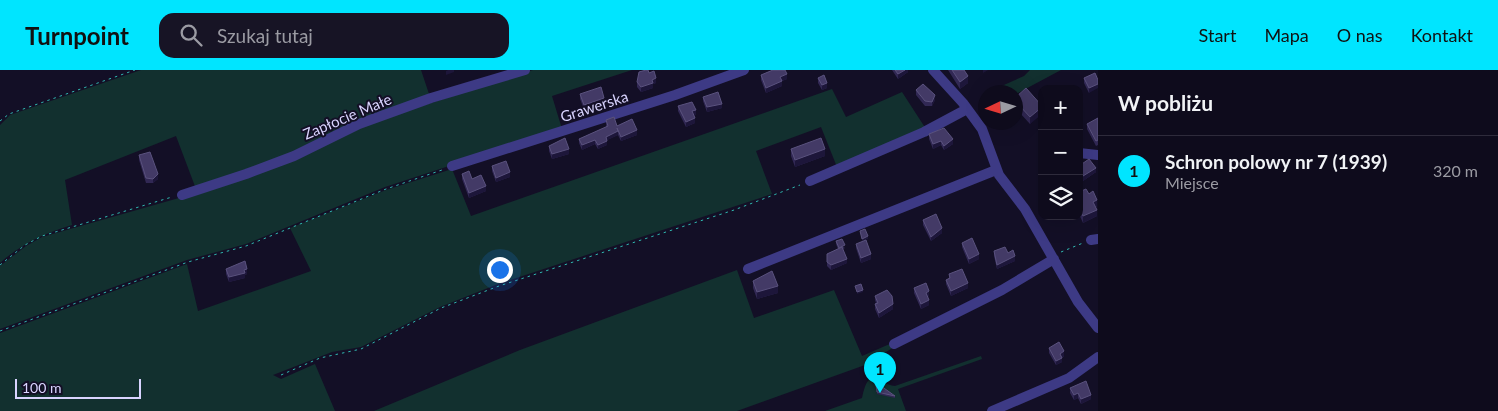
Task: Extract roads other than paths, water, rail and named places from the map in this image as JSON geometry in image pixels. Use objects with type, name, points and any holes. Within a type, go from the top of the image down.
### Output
[{"type":"street","name":"Zapłocie Małe","points":[[182,195],[278,162],[359,124],[431,98],[525,70]]},
{"type":"street","name":"Grawerska","points":[[452,166],[666,98],[744,70]]},
{"type":"street","points":[[933,70],[967,108],[987,138],[996,170],[1025,209],[1078,302],[1098,328]]},
{"type":"street","points":[[810,181],[916,136],[967,108]]},
{"type":"street","points":[[1083,153],[1098,155]]},
{"type":"street","points":[[748,269],[996,170]]},
{"type":"street","points":[[894,344],[1002,290],[1053,257]]},
{"type":"street","points":[[992,411],[1069,378],[1098,357]]},
{"type":"place","name":"Schron polowy nr 7 (1939)","points":[[880,393]]}]
